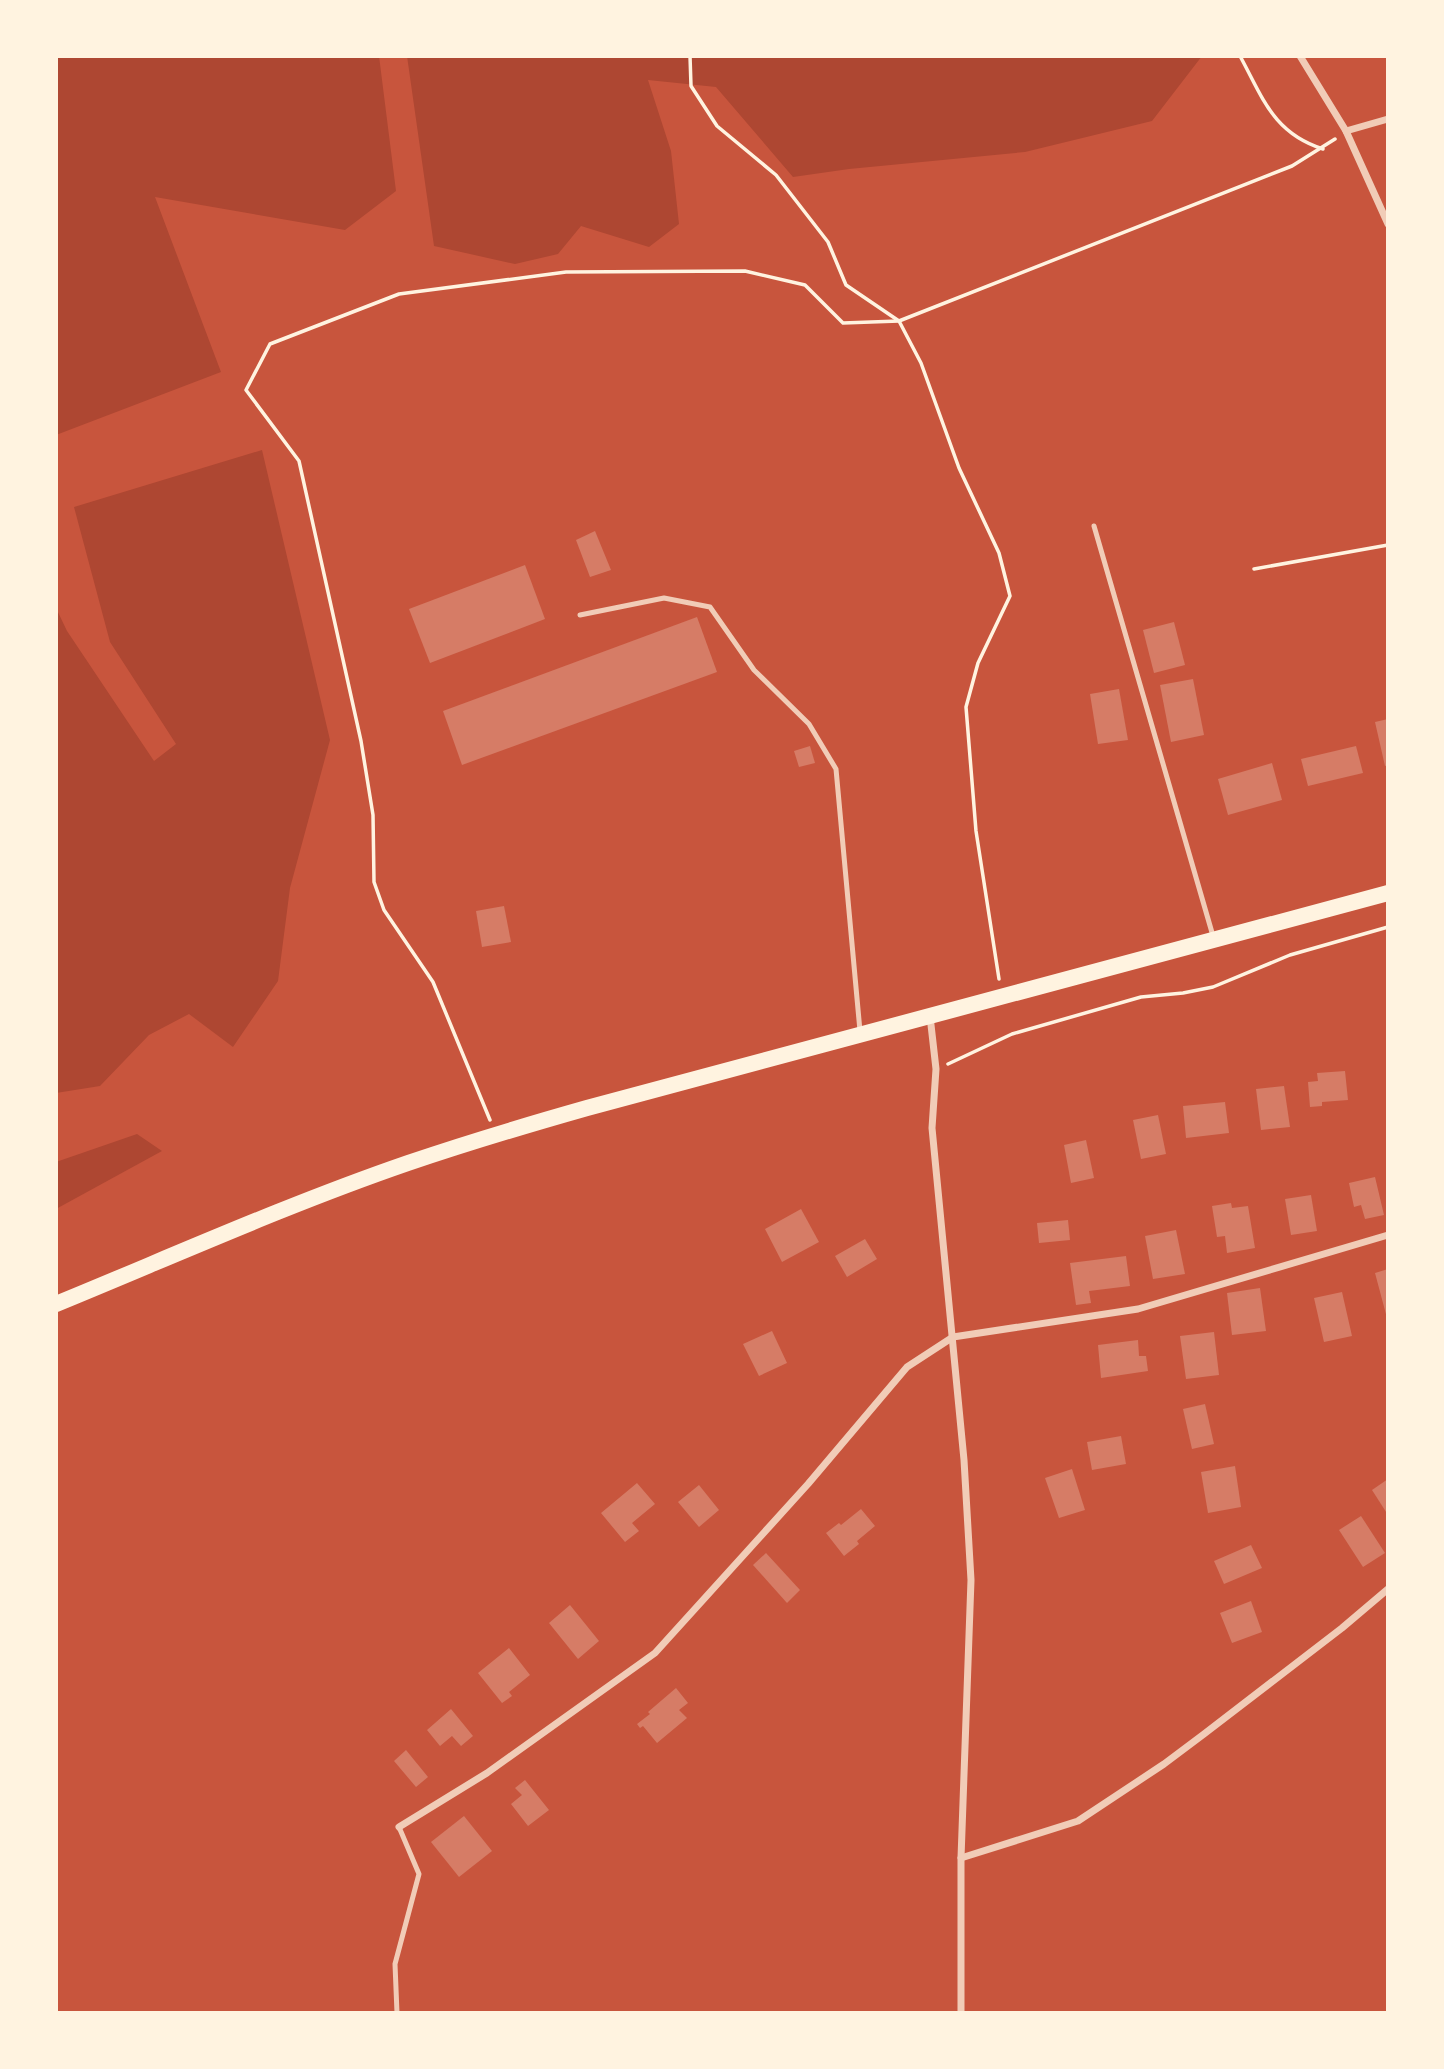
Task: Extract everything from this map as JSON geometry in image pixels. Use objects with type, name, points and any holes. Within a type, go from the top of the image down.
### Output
[{"type":"main road","points":[[56,1304],[304,1202],[408,1163],[496,1135],[1000,995],[1388,893]]},
{"type":"street","points":[[1300,56],[1346,131],[1388,224]]},
{"type":"street","points":[[1346,131],[1388,119]]},
{"type":"street","points":[[930,1015],[936,1069],[932,1128],[964,1460],[971,1580],[961,1858],[961,2013]]},
{"type":"street","points":[[399,1827],[487,1773],[655,1653],[808,1484],[907,1367],[953,1337],[1138,1309],[1388,1235]]},
{"type":"street","points":[[961,1858],[1078,1821],[1194,1742],[1342,1628],[1388,1589]]},
{"type":"lane","points":[[1094,526],[1213,939]]},
{"type":"lane","points":[[580,615],[664,597],[710,607],[754,670],[809,724],[836,769],[860,1034]]},
{"type":"lane","points":[[397,2013],[395,1964],[419,1874],[399,1827]]},
{"type":"path","points":[[690,56],[691,86],[717,126],[776,175],[828,242],[846,285],[899,321],[921,363],[960,468],[999,553],[1010,596],[978,663],[967,707],[976,831],[998,965],[1000,995]]},
{"type":"path","points":[[1240,56],[1264,103],[1283,127],[1295,138],[1323,149]]},
{"type":"path","points":[[496,1135],[433,982],[384,910],[374,882],[373,815],[361,741],[299,461],[246,390],[270,344],[399,294],[566,272],[746,271],[805,285],[843,323],[899,321],[1293,166],[1323,149],[1346,131]]},
{"type":"path","points":[[1254,569],[1388,544]]},
{"type":"path","points":[[936,1069],[1012,1034],[1141,997],[1213,987],[1290,955],[1388,927]]},
{"type":"shaded area","points":[[56,56],[379,56],[396,191],[345,230],[155,197],[221,372],[56,435]]},
{"type":"shaded area","points":[[407,56],[1202,56],[1152,121],[1025,152],[793,177],[716,87],[648,80],[671,151],[679,224],[649,247],[581,226],[558,254],[515,264],[434,246]]},
{"type":"shaded area","points":[[262,450],[330,740],[290,888],[278,981],[233,1047],[189,1014],[149,1035],[100,1086],[56,1093],[56,608],[67,631],[154,761],[176,744],[110,642],[74,507]]},
{"type":"shaded area","points":[[137,1134],[162,1151],[56,1209],[56,1162]]},
{"type":"building","points":[[595,531],[611,570],[590,577],[576,540]]},
{"type":"building","points":[[525,565],[545,619],[430,663],[409,609]]},
{"type":"building","points":[[697,617],[717,672],[462,765],[443,711]]},
{"type":"building","points":[[1174,622],[1185,665],[1154,673],[1143,630]]},
{"type":"building","points":[[1193,679],[1204,735],[1171,742],[1160,685]]},
{"type":"building","points":[[1119,689],[1128,740],[1098,744],[1090,694]]},
{"type":"building","points":[[1388,719],[1388,765],[1385,766],[1375,722]]},
{"type":"building","points":[[810,746],[815,763],[799,767],[794,751]]},
{"type":"building","points":[[1356,746],[1363,773],[1308,786],[1301,759]]},
{"type":"building","points":[[1272,763],[1282,800],[1228,815],[1218,779]]},
{"type":"building","points":[[504,906],[511,942],[482,947],[476,911]]},
{"type":"building","points":[[1345,1071],[1348,1100],[1322,1102],[1322,1106],[1310,1107],[1308,1082],[1318,1081],[1317,1073]]},
{"type":"building","points":[[1284,1086],[1290,1127],[1261,1130],[1256,1089]]},
{"type":"building","points":[[1225,1102],[1229,1133],[1186,1138],[1183,1106]]},
{"type":"building","points":[[1158,1115],[1166,1154],[1141,1159],[1133,1120]]},
{"type":"building","points":[[1086,1140],[1094,1178],[1071,1183],[1064,1145]]},
{"type":"building","points":[[1375,1177],[1384,1215],[1365,1219],[1361,1205],[1354,1207],[1349,1183]]},
{"type":"building","points":[[1311,1195],[1317,1231],[1291,1235],[1285,1199]]},
{"type":"building","points":[[1231,1203],[1232,1208],[1248,1206],[1255,1248],[1227,1253],[1225,1236],[1217,1237],[1212,1206]]},
{"type":"building","points":[[801,1209],[819,1242],[782,1262],[765,1229]]},
{"type":"building","points":[[1068,1220],[1070,1240],[1039,1243],[1037,1223]]},
{"type":"building","points":[[1176,1230],[1185,1274],[1153,1279],[1145,1236]]},
{"type":"building","points":[[865,1239],[877,1259],[847,1277],[835,1256]]},
{"type":"building","points":[[1126,1256],[1130,1286],[1089,1291],[1091,1303],[1076,1305],[1070,1263]]},
{"type":"building","points":[[1388,1269],[1388,1318],[1387,1318],[1375,1273]]},
{"type":"building","points":[[1260,1288],[1266,1331],[1232,1335],[1227,1293]]},
{"type":"building","points":[[1342,1292],[1352,1336],[1324,1342],[1314,1298]]},
{"type":"building","points":[[772,1331],[787,1363],[759,1376],[743,1344]]},
{"type":"building","points":[[1214,1332],[1219,1375],[1186,1379],[1180,1336]]},
{"type":"building","points":[[1138,1340],[1139,1356],[1146,1356],[1148,1371],[1101,1378],[1098,1345]]},
{"type":"building","points":[[1205,1404],[1214,1444],[1192,1449],[1183,1409]]},
{"type":"building","points":[[1121,1436],[1126,1464],[1092,1470],[1087,1442]]},
{"type":"building","points":[[1235,1466],[1241,1507],[1208,1513],[1201,1472]]},
{"type":"building","points":[[1072,1469],[1085,1510],[1059,1518],[1045,1478]]},
{"type":"building","points":[[1388,1479],[1388,1515],[1372,1490]]},
{"type":"building","points":[[637,1483],[655,1504],[632,1523],[639,1531],[625,1542],[601,1513]]},
{"type":"building","points":[[699,1485],[719,1510],[699,1527],[678,1502]]},
{"type":"building","points":[[861,1509],[875,1526],[844,1556],[826,1533]]},
{"type":"building","points":[[1361,1516],[1385,1553],[1363,1567],[1339,1530]]},
{"type":"building","points":[[1251,1545],[1262,1568],[1224,1584],[1214,1561]]},
{"type":"building","points":[[766,1553],[800,1590],[787,1603],[753,1565]]},
{"type":"building","points":[[1251,1601],[1262,1632],[1232,1643],[1220,1613]]},
{"type":"building","points":[[570,1605],[599,1641],[578,1659],[549,1623]]},
{"type":"building","points":[[509,1648],[530,1675],[509,1692],[512,1696],[502,1703],[478,1673]]},
{"type":"building","points":[[676,1688],[688,1703],[679,1710],[687,1718],[657,1743],[643,1726],[640,1728],[637,1724]]},
{"type":"building","points":[[451,1709],[473,1736],[461,1746],[452,1736],[440,1746],[427,1730]]},
{"type":"building","points":[[406,1750],[428,1777],[416,1787],[394,1761]]},
{"type":"building","points":[[525,1780],[549,1810],[528,1826],[511,1804],[522,1795],[515,1788]]},
{"type":"building","points":[[464,1816],[492,1851],[459,1877],[431,1842]]}]
